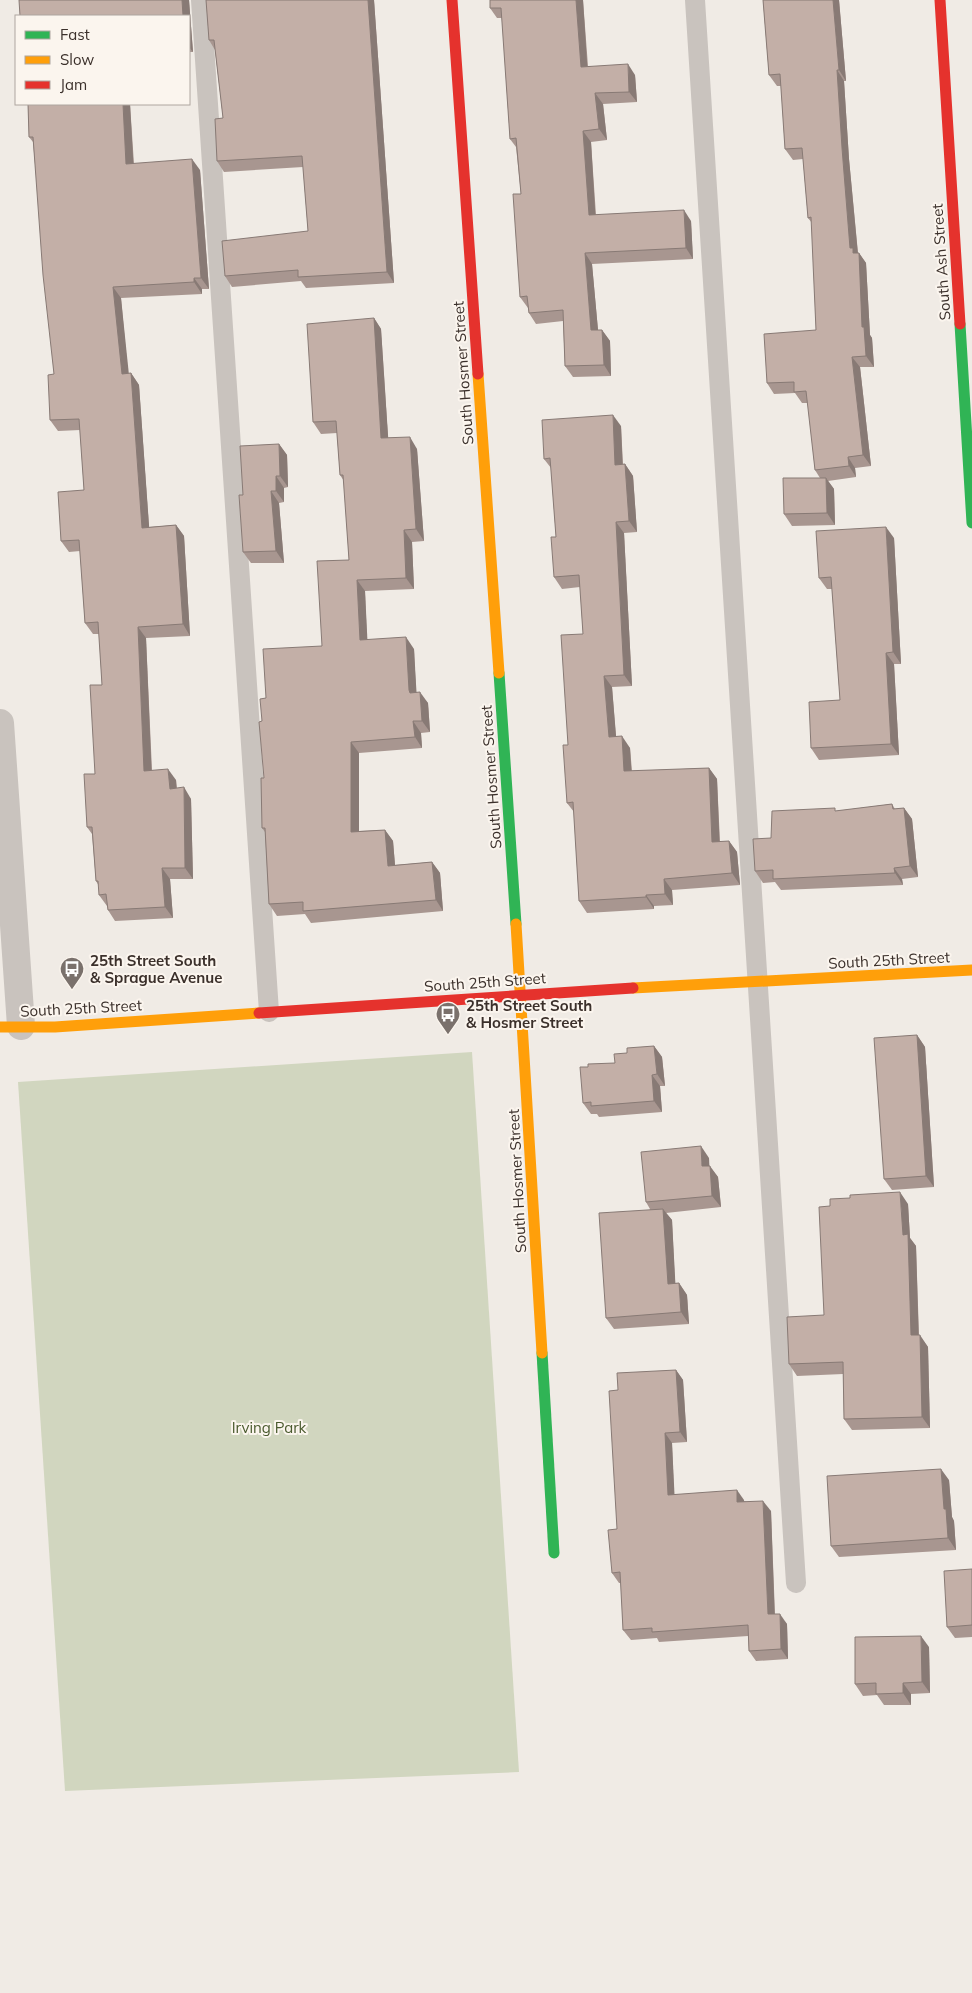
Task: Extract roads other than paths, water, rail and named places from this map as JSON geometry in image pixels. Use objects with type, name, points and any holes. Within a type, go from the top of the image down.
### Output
[{"type":"street","name":"South Hosmer Street","points":[[452,0],[521,995],[554,1553]]},
{"type":"street","name":"South Ash Street","points":[[940,0],[972,523]]},
{"type":"street","points":[[0,722],[10,1027]]},
{"type":"street","name":"South 25th Street","points":[[10,1027],[55,1027],[521,995],[972,970]]},
{"type":"lane","points":[[201,0],[269,1012]]},
{"type":"lane","points":[[695,0],[796,1583]]},
{"type":"place","name":"25th Street South & Sprague Avenue","points":[[72,990]]},
{"type":"place","name":"25th Street South & Hosmer Street","points":[[448,1035]]},
{"type":"park label","name":"Irving Park","points":[[269,1427]]}]
